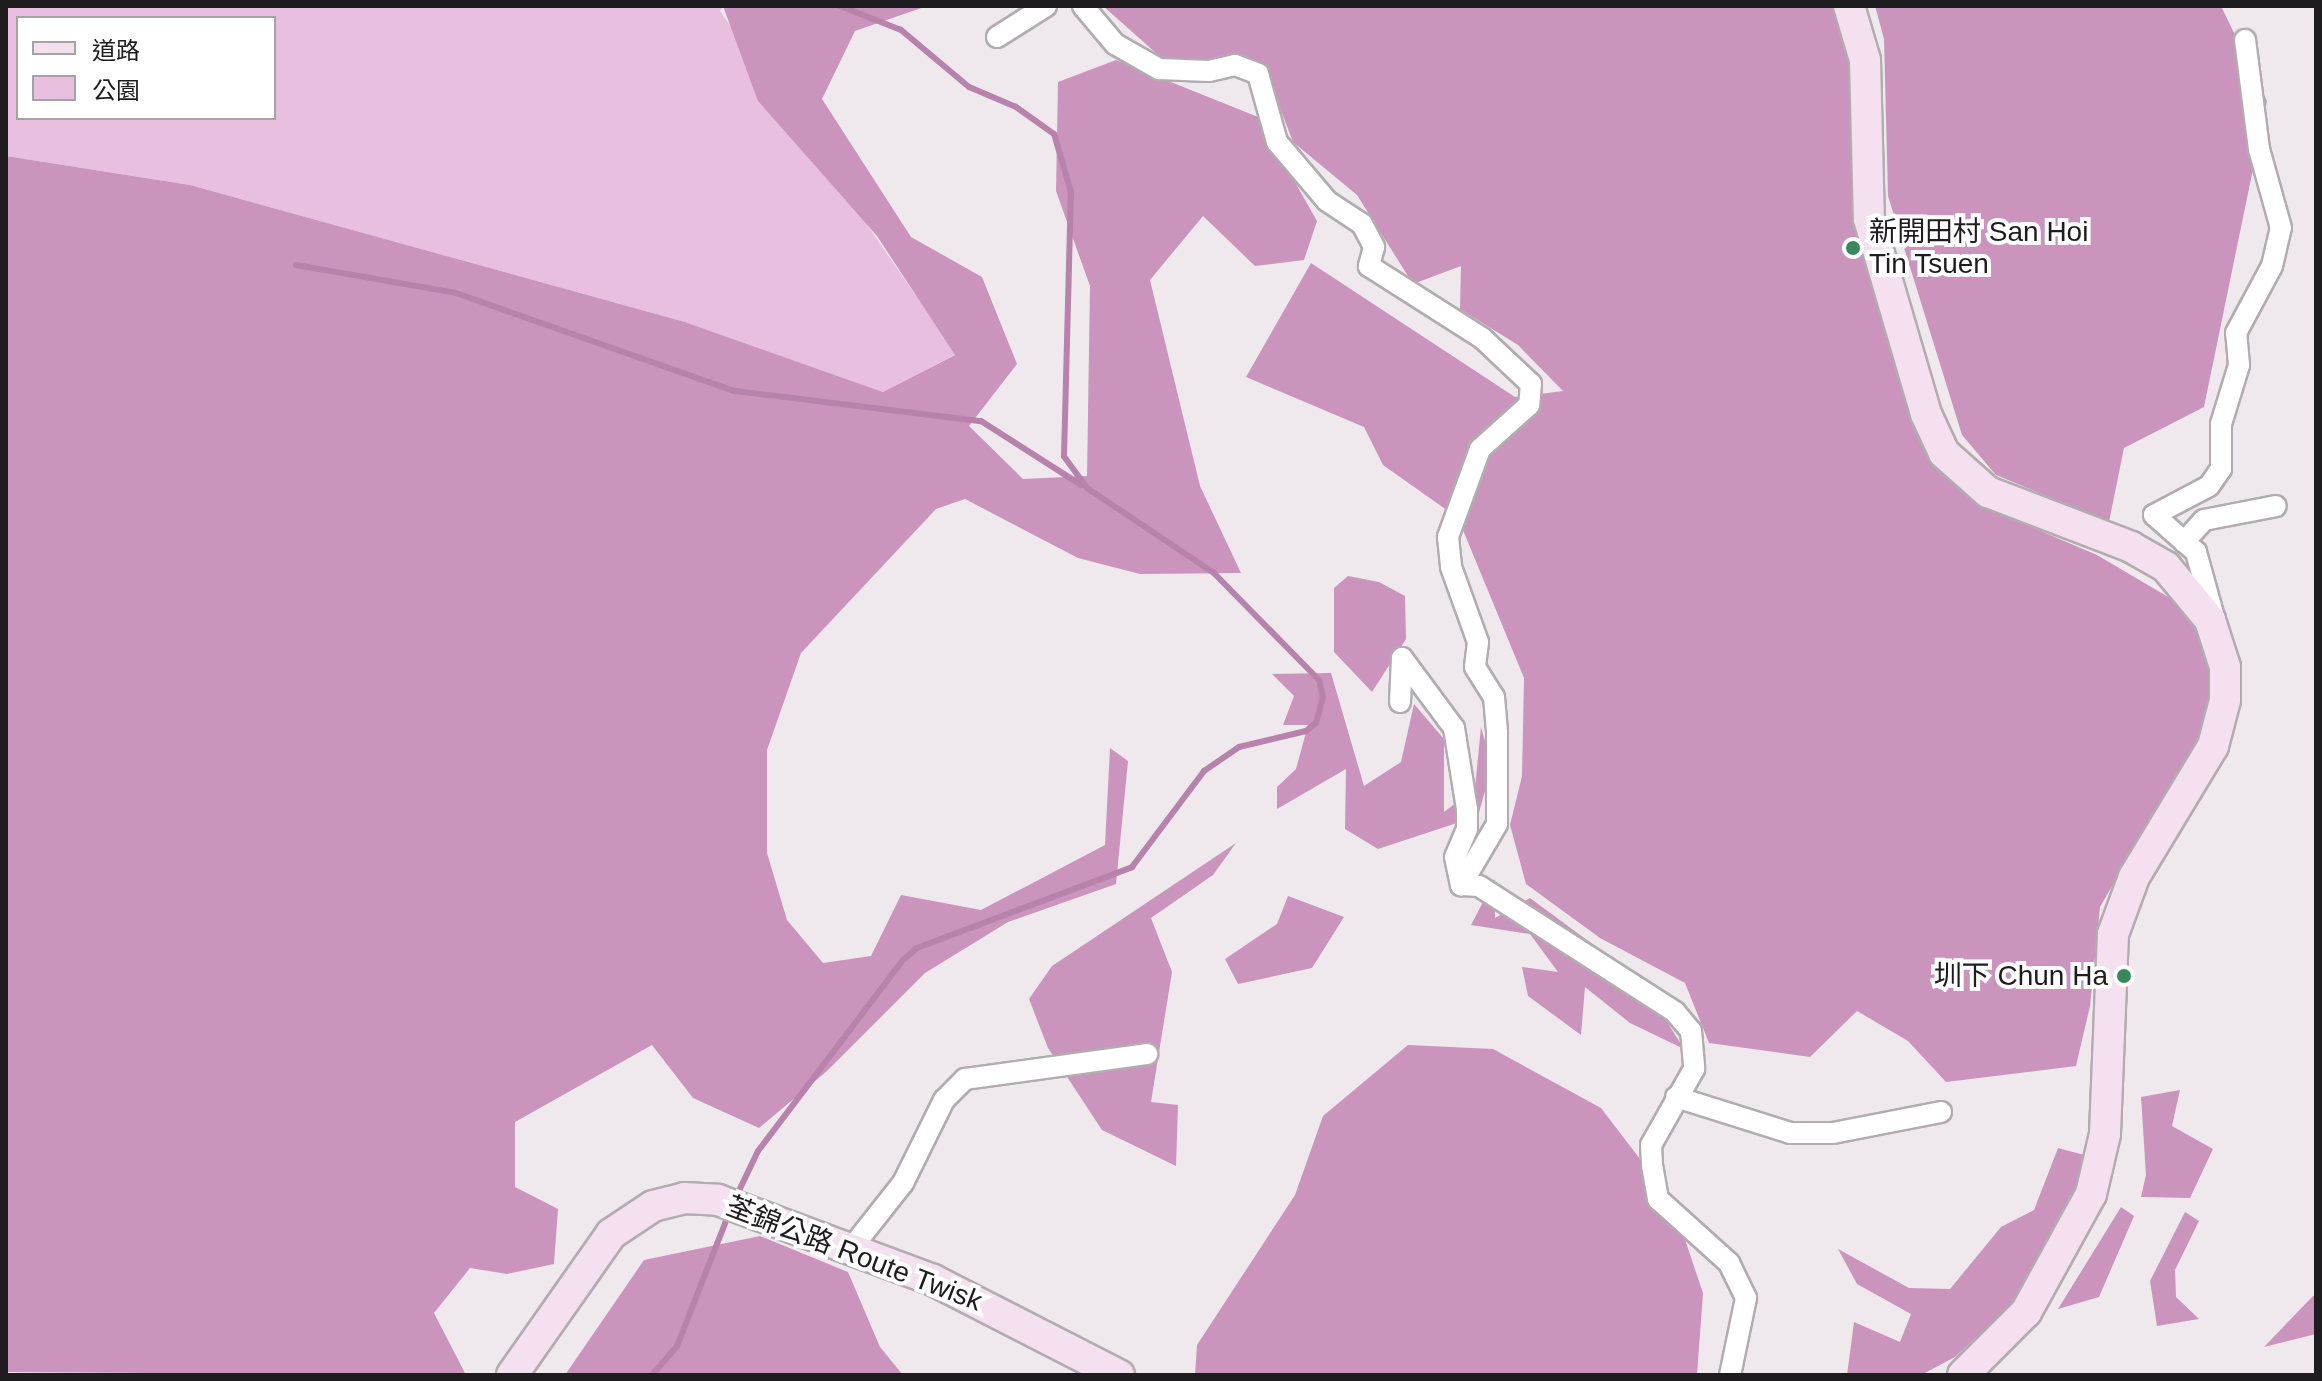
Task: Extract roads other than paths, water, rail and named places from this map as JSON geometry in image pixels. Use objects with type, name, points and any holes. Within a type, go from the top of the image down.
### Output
[{"type":"main road","points":[[1849,6],[1865,60],[1869,219],[1926,414],[1944,453],[1988,492],[2131,547],[2166,567],[2192,592],[2217,637],[2225,682],[2218,731],[2134,877],[2113,934],[2105,1134],[2091,1194],[2026,1312],[1963,1375]]},
{"type":"main road","name":"荃錦公路 Route Twisk","points":[[512,1375],[594,1255],[631,1217],[684,1198],[718,1200],[970,1296],[1119,1375]]},
{"type":"street","points":[[997,37],[1046,6]]},
{"type":"street","points":[[1083,6],[1115,44],[1159,69],[1209,71],[1235,65],[1258,74],[1277,142],[1327,201],[1362,224],[1374,247],[1369,266],[1482,338],[1531,384],[1529,405],[1480,449],[1448,537],[1451,567],[1478,642],[1475,667],[1494,697],[1497,733],[1497,824],[1461,885]]},
{"type":"street","points":[[2217,637],[2204,568],[2184,542],[2154,515],[2209,486],[2221,469],[2221,424],[2239,365],[2236,333],[2272,266],[2281,228],[2259,149],[2245,40]]},
{"type":"street","points":[[2184,542],[2204,520],[2276,506]]},
{"type":"street","points":[[1400,702],[1402,658],[1454,728],[1467,809],[1467,829],[1455,857],[1461,885]]},
{"type":"street","points":[[1461,885],[1479,886],[1675,1012],[1697,1049],[1694,1069],[1651,1145],[1658,1199],[1729,1263],[1746,1298],[1730,1375]]},
{"type":"street","points":[[850,1250],[903,1183],[944,1100],[965,1079],[1147,1054]]},
{"type":"street","points":[[1676,1097],[1790,1133],[1833,1133],[1941,1112]]},
{"type":"waterway","points":[[735,1199],[758,1151],[902,961],[917,948],[1132,867],[1204,771],[1239,747],[1306,731],[1316,723],[1323,697],[1319,680],[1214,573],[1087,488],[1064,456],[1071,192],[1054,134],[1016,107],[969,87],[901,30],[840,6]]},
{"type":"waterway","points":[[296,265],[456,293],[735,391],[981,421],[1081,485]]},
{"type":"waterway","points":[[652,1375],[677,1346],[729,1213]]},
{"type":"place","name":"新開田村 San Hoi Tin Tsuen","points":[[1853,248]]},
{"type":"place","name":"圳下 Chun Ha","points":[[2124,976]]}]
